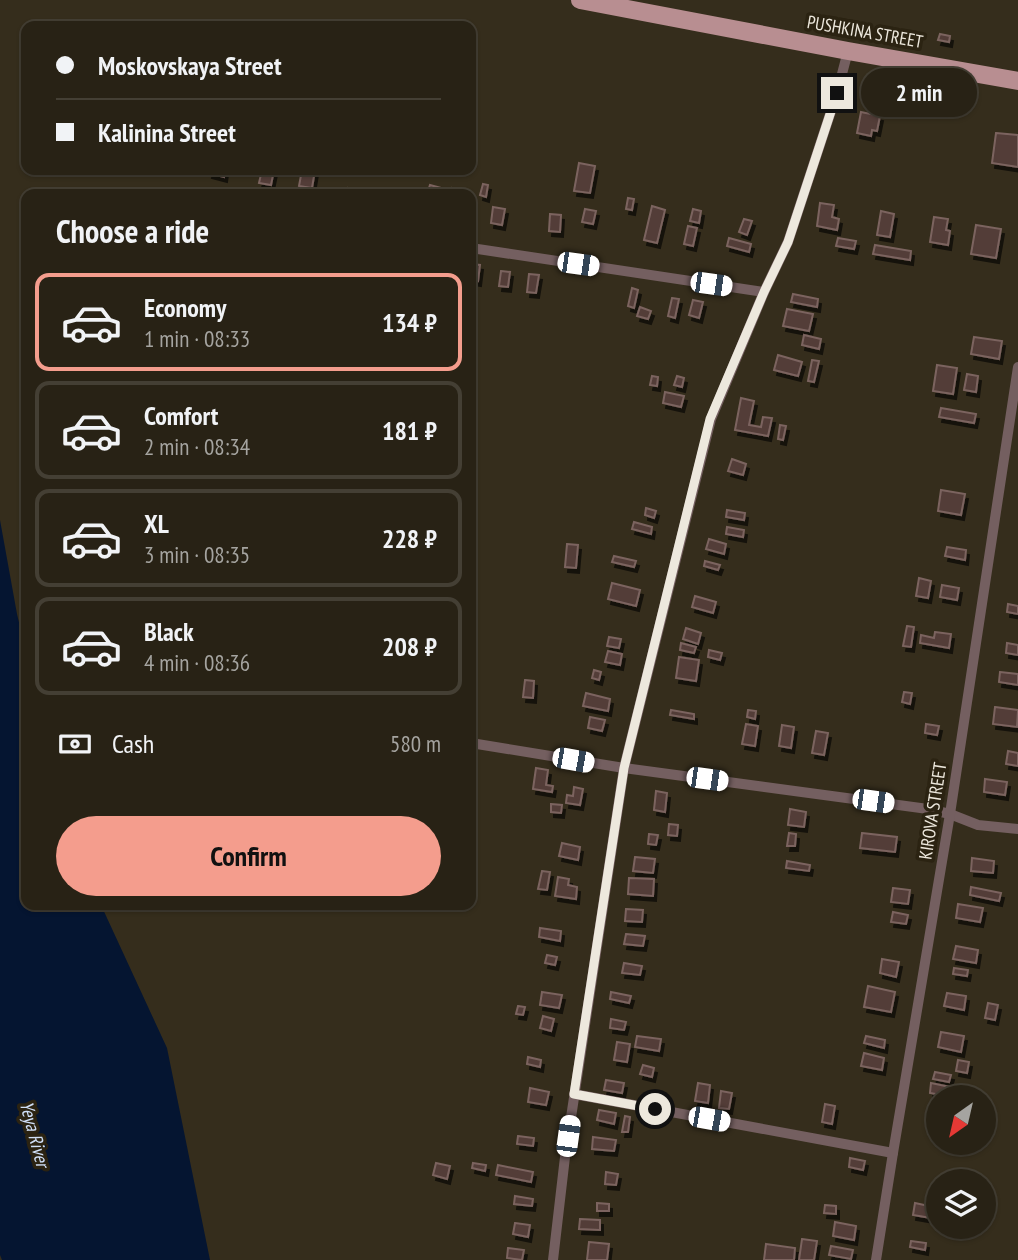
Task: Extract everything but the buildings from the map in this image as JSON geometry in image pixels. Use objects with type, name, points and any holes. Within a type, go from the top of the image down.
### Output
[{"type":"main road","name":"PUSHKINA STREET","points":[[580,0],[1018,80]]},
{"type":"street","points":[[553,1260],[574,1094],[624,768],[710,419],[788,242],[848,51]]},
{"type":"street","points":[[476,249],[764,292]]},
{"type":"street","name":"KIROVA STREET","points":[[876,1260],[950,814],[1018,367]]},
{"type":"street","points":[[476,744],[624,768],[928,809],[978,825],[1018,829]]},
{"type":"street","points":[[574,1094],[892,1153]]},
{"type":"water","name":"Yeya River","points":[[0,520],[21,631],[21,910],[103,910],[167,1048],[210,1260],[2,1260]]},
{"type":"route","points":[[655,1109],[574,1094],[624,768],[710,419],[788,242],[837,93]]}]
